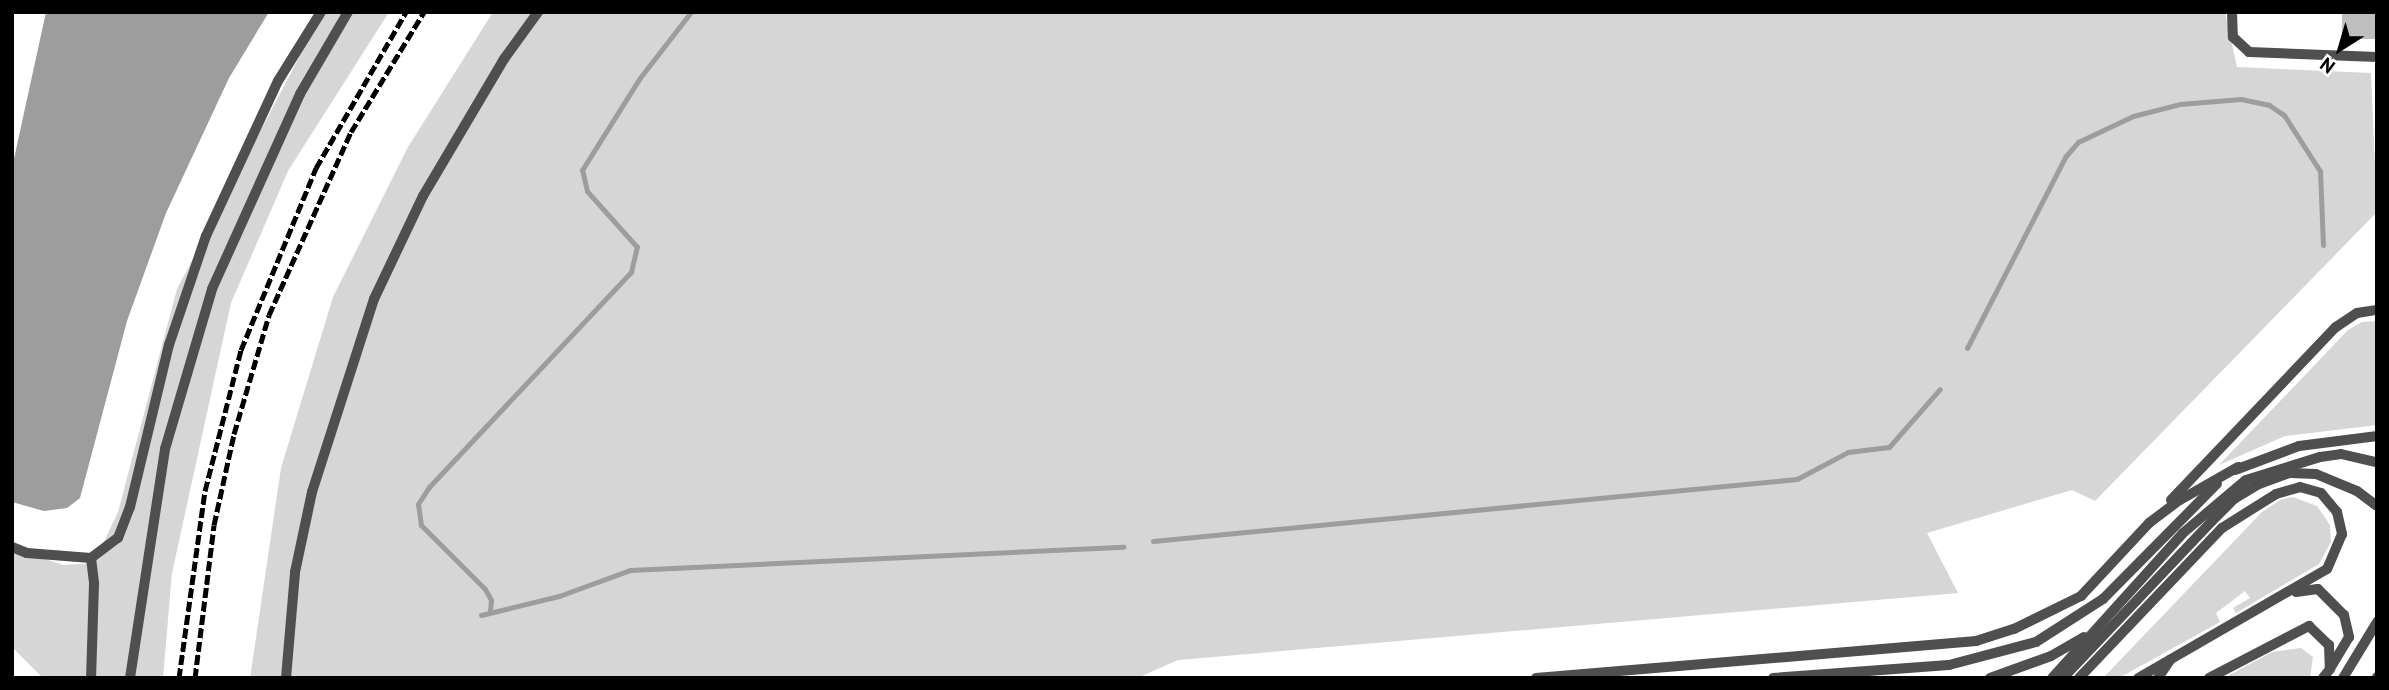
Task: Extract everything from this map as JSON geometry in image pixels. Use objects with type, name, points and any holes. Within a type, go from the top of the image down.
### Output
[{"type":"lane","points":[[12,547],[27,553],[91,558],[118,538],[131,506],[169,345],[206,236],[278,81],[321,12]]},
{"type":"lane","points":[[130,678],[165,449],[212,289],[300,94],[348,12]]},
{"type":"lane","points":[[286,678],[295,572],[312,492],[374,299],[423,195],[504,59],[538,12]]},
{"type":"lane","points":[[2232,12],[2233,37],[2249,52],[2377,57]]},
{"type":"lane","points":[[1535,678],[1976,641],[2014,629],[2081,596],[2336,327],[2357,313],[2377,310]]},
{"type":"lane","points":[[2149,523],[2180,500],[2238,467],[2299,446],[2377,436]]},
{"type":"lane","points":[[2052,678],[2183,533],[2246,480],[2320,457],[2341,454],[2377,462]]},
{"type":"lane","points":[[1773,678],[1979,660],[2061,629],[2103,599],[2205,495],[2238,467]]},
{"type":"lane","points":[[2063,678],[2234,499],[2290,473],[2316,474],[2340,482],[2377,506]]},
{"type":"lane","points":[[2078,678],[2221,528],[2276,494],[2300,487],[2321,493],[2339,523],[2342,534],[2336,556],[2316,578],[2283,593],[2138,678]]},
{"type":"lane","points":[[2194,556],[2212,521]]},
{"type":"lane","points":[[91,558],[94,584],[91,678]]},
{"type":"lane","points":[[2283,593],[2318,589],[2344,615],[2349,637],[2326,673]]},
{"type":"lane","points":[[2343,678],[2377,622]]},
{"type":"lane","points":[[1990,678],[2051,656],[2103,623]]},
{"type":"lane","points":[[2209,678],[2309,626],[2329,645],[2326,673]]},
{"type":"lane","points":[[2158,678],[2171,658]]},
{"type":"lane","points":[[1850,678],[1910,667]]},
{"type":"shaded area","points":[[46,12],[269,12],[229,78],[166,213],[127,321],[80,498],[67,508],[44,511],[12,502],[12,168]]},
{"type":"shaded area","points":[[323,12],[389,12],[288,171],[231,303],[172,573],[163,678],[43,678],[12,647],[12,548],[63,565],[94,563],[118,512],[177,289]]},
{"type":"shaded area","points":[[493,12],[2225,12],[2237,67],[2371,73],[2377,212],[2095,501],[2072,490],[1927,533],[1958,593],[1178,660],[1137,678],[250,678],[281,468],[333,297],[408,147]]},
{"type":"shaded area","points":[[2377,321],[2377,425],[2285,436],[2219,465],[2348,330],[2362,322]]},
{"type":"shaded area","points":[[2293,497],[2317,506],[2330,525],[2331,542],[2319,564],[2236,613],[2233,608],[2250,598],[2245,591],[2216,613],[2220,622],[2119,678],[2103,678],[2262,512],[2280,500]]},
{"type":"shaded area","points":[[2301,648],[2313,657],[2310,678],[2224,678],[2272,652]]},
{"type":"building","points":[[2342,12],[2377,12],[2377,39],[2342,39]]},
{"type":"waterway","points":[[490,610],[491,600],[485,589],[421,525],[418,504],[429,487],[631,272],[637,247],[587,191],[582,170],[639,79],[691,12]]},
{"type":"waterway","points":[[1967,348],[2065,157],[2078,142],[2133,116],[2180,104],[2241,99],[2269,105],[2284,115],[2320,171],[2323,245]]},
{"type":"waterway","points":[[1153,541],[1797,479],[1848,452],[1889,447],[1940,389]]},
{"type":"waterway","points":[[481,615],[559,596],[630,570],[1123,547]]},
{"type":"railway","points":[[179,678],[205,491],[241,350],[316,168],[406,12]]},
{"type":"railway","points":[[195,678],[214,525],[234,434],[269,315],[351,132],[424,12]]}]
